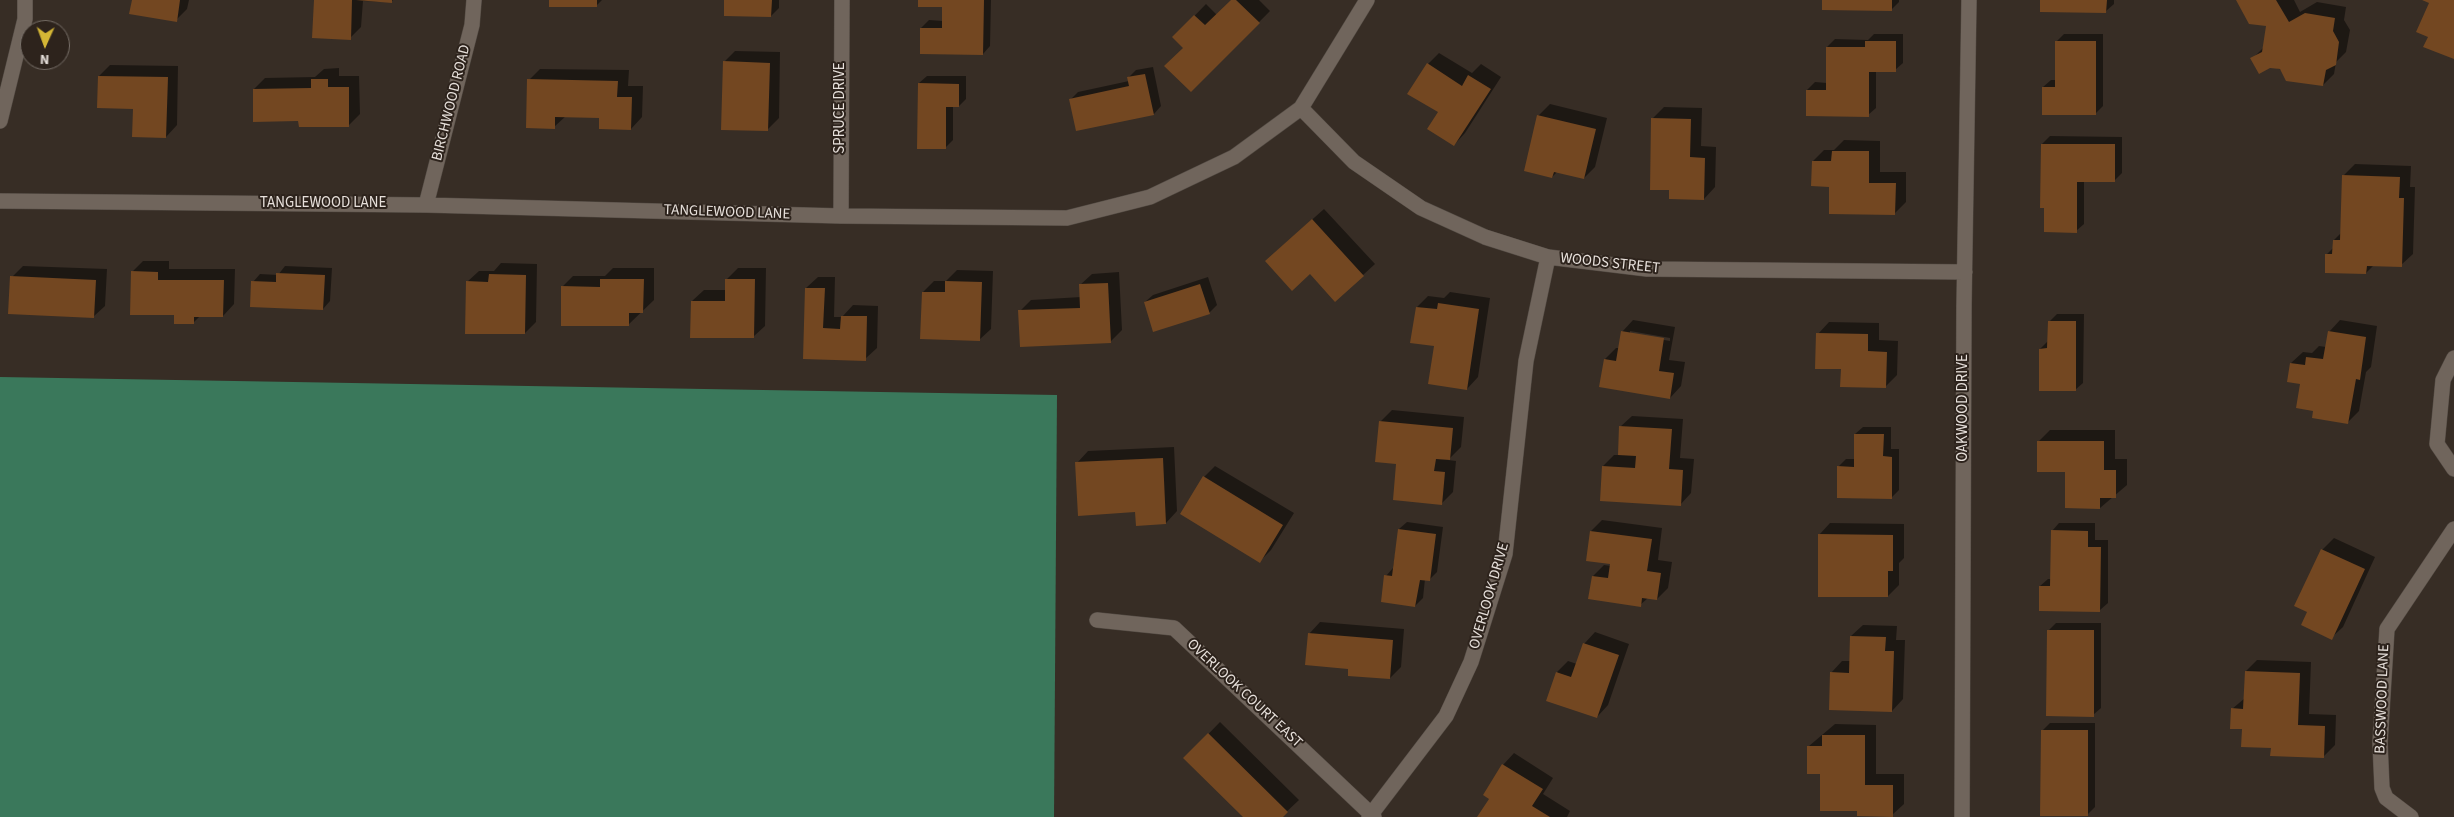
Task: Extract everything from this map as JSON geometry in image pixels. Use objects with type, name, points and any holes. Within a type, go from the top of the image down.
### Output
[{"type":"street","points":[[0,121],[25,18],[25,0]]},
{"type":"street","name":"BIRCHWOOD ROAD","points":[[426,205],[472,25],[474,0]]},
{"type":"street","name":"SPRUCE DRIVE","points":[[841,216],[842,0]]},
{"type":"street","name":"TANGLEWOOD LANE","points":[[0,201],[426,205],[841,216],[1067,218],[1150,196],[1234,157],[1300,108],[1367,0]]},
{"type":"street","name":"OAKWOOD DRIVE","points":[[1962,817],[1965,272],[1969,0]]},
{"type":"street","name":"WOODS STREET","points":[[1300,108],[1354,162],[1420,208],[1485,237],[1548,257],[1647,269],[1965,272]]},
{"type":"street","name":"OVERLOOK DRIVE","points":[[1371,816],[1446,716],[1477,644],[1505,554],[1526,361],[1548,257]]},
{"type":"street","points":[[2454,358],[2443,380],[2437,444],[2454,469]]},
{"type":"street","name":"BASSWOOD LANE","points":[[2407,816],[2386,798],[2382,788],[2380,743],[2387,629],[2454,529]]},
{"type":"street","name":"OVERLOOK COURT EAST","points":[[1097,620],[1174,628],[1371,816]]},
{"type":"green space","points":[[0,377],[1057,395],[1054,817],[0,817]]},
{"type":"building","points":[[132,0],[180,0],[177,22],[129,14]]},
{"type":"building","points":[[314,0],[352,0],[351,40],[312,38]]},
{"type":"building","points":[[356,0],[392,0],[392,3]]},
{"type":"building","points":[[549,0],[597,0],[597,7],[549,7]]},
{"type":"building","points":[[724,0],[772,0],[771,17],[724,16]]},
{"type":"building","points":[[918,0],[984,0],[983,55],[920,54],[920,28],[942,28],[942,7],[918,7]]},
{"type":"building","points":[[1231,0],[1236,0],[1260,23],[1191,92],[1164,66],[1183,48],[1172,37],[1194,15],[1205,25]]},
{"type":"building","points":[[1822,0],[1892,0],[1892,11],[1822,10]]},
{"type":"building","points":[[2040,0],[2107,0],[2106,13],[2040,12]]},
{"type":"building","points":[[2236,0],[2276,0],[2289,22],[2305,13],[2335,18],[2333,31],[2339,42],[2336,65],[2326,70],[2323,86],[2286,81],[2280,69],[2270,68],[2259,74],[2250,58],[2262,52],[2266,26],[2249,24]]},
{"type":"building","points":[[2422,0],[2454,0],[2454,59],[2423,47],[2428,37],[2416,32],[2429,3]]},
{"type":"building","points":[[1865,41],[1896,41],[1896,72],[1869,72],[1869,117],[1806,116],[1806,90],[1826,90],[1826,47],[1865,47]]},
{"type":"building","points":[[2055,41],[2096,41],[2096,115],[2042,115],[2042,87],[2055,87]]},
{"type":"building","points":[[723,61],[770,63],[768,131],[721,130]]},
{"type":"building","points":[[1427,63],[1462,86],[1468,75],[1491,89],[1454,146],[1427,129],[1438,112],[1407,94]]},
{"type":"building","points":[[1145,74],[1154,115],[1076,131],[1069,99],[1129,86],[1127,77]]},
{"type":"building","points":[[98,76],[168,77],[166,138],[132,137],[133,109],[97,108]]},
{"type":"building","points":[[311,79],[328,79],[328,87],[349,87],[349,127],[299,127],[298,121],[253,122],[253,89],[311,88]]},
{"type":"building","points":[[527,79],[618,81],[617,97],[632,97],[631,130],[599,129],[599,118],[555,117],[555,129],[526,128]]},
{"type":"building","points":[[918,83],[959,84],[959,107],[946,107],[946,149],[917,149]]},
{"type":"building","points":[[1537,115],[1596,129],[1584,179],[1554,172],[1552,178],[1524,171]]},
{"type":"building","points":[[1651,118],[1691,119],[1690,157],[1705,158],[1704,200],[1669,199],[1669,190],[1650,190]]},
{"type":"building","points":[[2041,144],[2115,144],[2115,182],[2077,182],[2077,233],[2044,232],[2044,208],[2040,208]]},
{"type":"building","points":[[1832,151],[1869,151],[1869,183],[1896,183],[1895,215],[1829,214],[1829,187],[1811,186],[1812,161],[1831,161]]},
{"type":"building","points":[[2342,175],[2400,177],[2399,198],[2404,198],[2402,267],[2367,266],[2366,274],[2325,273],[2325,254],[2332,254],[2333,240],[2340,240]]},
{"type":"building","points":[[1312,219],[1364,276],[1335,302],[1310,274],[1292,291],[1265,261]]},
{"type":"building","points":[[131,271],[158,272],[158,280],[224,280],[223,317],[194,317],[194,324],[174,324],[174,315],[130,315]]},
{"type":"building","points":[[276,273],[325,275],[323,310],[250,307],[251,281],[276,282]]},
{"type":"building","points":[[489,274],[526,275],[525,334],[465,334],[466,281],[488,282]]},
{"type":"building","points":[[10,276],[96,280],[94,318],[8,314]]},
{"type":"building","points":[[600,279],[644,279],[643,313],[629,313],[629,326],[561,326],[561,286],[600,287]]},
{"type":"building","points":[[725,279],[755,279],[754,338],[690,338],[691,301],[725,301]]},
{"type":"building","points":[[945,281],[982,282],[980,341],[920,339],[922,292],[945,292]]},
{"type":"building","points":[[1108,283],[1111,343],[1020,347],[1018,310],[1080,308],[1079,284]]},
{"type":"building","points":[[1200,284],[1210,314],[1153,332],[1144,302]]},
{"type":"building","points":[[805,288],[825,288],[823,328],[840,329],[841,316],[867,316],[866,361],[803,359]]},
{"type":"building","points":[[1438,303],[1479,309],[1467,390],[1428,384],[1434,346],[1410,343],[1416,307],[1437,309]]},
{"type":"building","points":[[2048,321],[2076,321],[2076,391],[2039,391],[2039,349],[2047,348]]},
{"type":"building","points":[[1621,331],[1664,338],[1659,371],[1674,373],[1670,399],[1599,387],[1604,359],[1616,361]]},
{"type":"building","points":[[2328,331],[2366,337],[2360,380],[2356,379],[2348,424],[2312,418],[2313,411],[2296,408],[2300,384],[2287,382],[2290,363],[2305,365],[2306,357],[2323,359]]},
{"type":"building","points":[[1816,333],[1868,334],[1868,351],[1887,352],[1886,388],[1840,387],[1841,369],[1815,369]]},
{"type":"building","points":[[1379,421],[1453,428],[1450,460],[1436,459],[1434,471],[1445,472],[1442,505],[1393,500],[1396,464],[1375,462]]},
{"type":"building","points":[[1619,426],[1672,429],[1669,469],[1683,470],[1681,506],[1600,501],[1602,466],[1635,468],[1636,456],[1618,455]]},
{"type":"building","points":[[1854,434],[1884,434],[1883,456],[1892,457],[1892,499],[1837,498],[1837,466],[1854,467]]},
{"type":"building","points":[[2037,441],[2104,441],[2104,470],[2116,470],[2116,498],[2100,498],[2100,509],[2065,508],[2065,472],[2037,472]]},
{"type":"building","points":[[1163,458],[1166,524],[1136,526],[1135,512],[1078,516],[1075,462]]},
{"type":"building","points":[[1203,476],[1283,525],[1260,563],[1180,514]]},
{"type":"building","points":[[1398,529],[1436,534],[1430,581],[1420,580],[1415,607],[1381,602],[1384,575],[1392,576]]},
{"type":"building","points":[[2051,530],[2088,531],[2088,547],[2101,547],[2100,612],[2039,611],[2039,586],[2050,586]]},
{"type":"building","points":[[1590,531],[1652,539],[1647,571],[1661,573],[1657,600],[1642,598],[1641,607],[1588,599],[1592,576],[1608,578],[1610,564],[1586,561]]},
{"type":"building","points":[[1818,534],[1893,535],[1893,571],[1888,571],[1888,597],[1818,597]]},
{"type":"building","points":[[2321,549],[2365,569],[2332,640],[2301,625],[2307,612],[2294,606]]},
{"type":"building","points":[[2047,630],[2094,630],[2094,717],[2046,716]]},
{"type":"building","points":[[1308,633],[1393,640],[1390,679],[1348,676],[1348,669],[1305,665]]},
{"type":"building","points":[[1850,636],[1886,637],[1885,651],[1894,651],[1892,712],[1829,710],[1830,672],[1849,673]]},
{"type":"building","points":[[1583,643],[1619,655],[1597,718],[1546,701],[1556,672],[1571,677]]},
{"type":"building","points":[[2245,671],[2300,673],[2298,725],[2325,726],[2324,758],[2270,756],[2271,748],[2241,747],[2242,729],[2230,729],[2231,708],[2243,709]]},
{"type":"building","points":[[2041,730],[2088,730],[2088,816],[2040,816]]},
{"type":"building","points":[[1208,733],[1288,812],[1283,817],[1243,817],[1183,758]]},
{"type":"building","points":[[1822,735],[1865,735],[1865,785],[1893,785],[1893,817],[1857,816],[1857,811],[1820,811],[1820,774],[1807,774],[1807,746],[1822,746]]},
{"type":"building","points":[[1502,764],[1543,789],[1532,806],[1550,817],[1477,817],[1489,799],[1483,795]]}]
